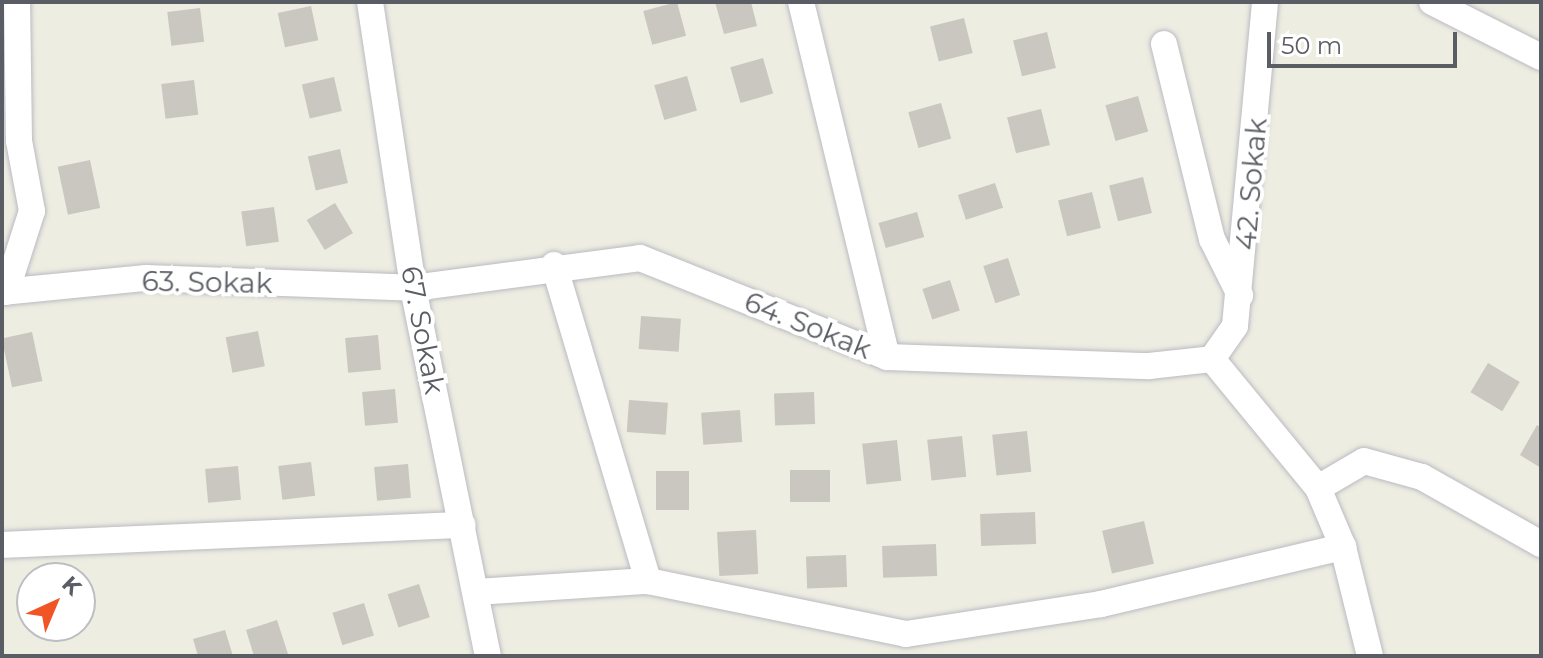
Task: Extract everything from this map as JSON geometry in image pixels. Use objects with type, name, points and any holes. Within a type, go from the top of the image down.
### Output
[{"type":"street","points":[[4,292],[32,211],[19,141],[17,2]]},
{"type":"street","name":"67. Sokak","points":[[370,2],[413,288],[488,656]]},
{"type":"street","points":[[801,2],[887,357]]},
{"type":"street","name":"42. Sokak","points":[[1212,359],[1235,326],[1240,295],[1265,2]]},
{"type":"street","points":[[1432,2],[1541,57]]},
{"type":"street","points":[[1164,44],[1212,239],[1240,295]]},
{"type":"street","name":"64. Sokak","points":[[413,288],[554,265],[640,258],[887,357],[1149,366],[1212,359]]},
{"type":"street","points":[[554,265],[648,581]]},
{"type":"street","name":"63. Sokak","points":[[4,292],[146,278],[413,288]]},
{"type":"street","points":[[1212,359],[1318,488],[1343,547],[1370,656]]},
{"type":"street","points":[[1318,488],[1364,461],[1422,477],[1541,544]]},
{"type":"street","points":[[2,545],[463,525]]},
{"type":"street","points":[[476,592],[648,581],[906,634],[1101,604],[1343,547]]},
{"type":"building","points":[[677,2],[686,36],[652,45],[643,11]]},
{"type":"building","points":[[715,2],[751,2],[757,26],[724,34]]},
{"type":"building","points":[[311,6],[318,40],[285,47],[278,13]]},
{"type":"building","points":[[200,8],[204,42],[171,46],[167,12]]},
{"type":"building","points":[[964,18],[973,53],[939,61],[930,26]]},
{"type":"building","points":[[1047,32],[1056,68],[1022,76],[1013,40]]},
{"type":"building","points":[[763,58],[773,94],[741,103],[730,67]]},
{"type":"building","points":[[687,76],[697,111],[664,120],[654,85]]},
{"type":"building","points":[[334,77],[342,111],[310,119],[302,84]]},
{"type":"building","points":[[194,80],[198,115],[166,119],[161,84]]},
{"type":"building","points":[[1138,96],[1148,132],[1116,141],[1105,105]]},
{"type":"building","points":[[941,103],[951,139],[919,148],[908,112]]},
{"type":"building","points":[[1041,109],[1050,145],[1016,153],[1007,117]]},
{"type":"building","points":[[340,149],[348,183],[316,191],[308,156]]},
{"type":"building","points":[[90,160],[100,208],[68,215],[58,167]]},
{"type":"building","points":[[1143,177],[1152,213],[1118,221],[1109,185]]},
{"type":"building","points":[[995,183],[1003,208],[966,220],[958,195]]},
{"type":"building","points":[[1092,192],[1101,228],[1067,236],[1058,200]]},
{"type":"building","points":[[335,203],[353,233],[325,250],[307,220]]},
{"type":"building","points":[[274,207],[279,242],[246,246],[241,212]]},
{"type":"building","points":[[917,212],[924,237],[886,248],[879,223]]},
{"type":"building","points":[[1008,258],[1020,295],[995,303],[983,266]]},
{"type":"building","points":[[950,280],[960,310],[932,319],[922,289]]},
{"type":"building","points":[[641,316],[681,319],[679,352],[639,349]]},
{"type":"building","points":[[258,331],[265,366],[232,373],[226,337]]},
{"type":"building","points":[[32,332],[42,381],[12,387],[2,338]]},
{"type":"building","points":[[378,335],[381,370],[348,373],[345,338]]},
{"type":"building","points":[[1488,363],[1520,382],[1502,411],[1470,392]]},
{"type":"building","points":[[395,389],[398,423],[365,426],[362,392]]},
{"type":"building","points":[[814,392],[815,424],[775,425],[774,393]]},
{"type":"building","points":[[629,400],[668,403],[666,435],[627,432]]},
{"type":"building","points":[[740,410],[742,442],[703,445],[701,413]]},
{"type":"building","points":[[1537,425],[1541,428],[1541,468],[1520,455]]},
{"type":"building","points":[[1027,431],[1031,472],[996,475],[992,435]]},
{"type":"building","points":[[962,436],[966,477],[931,480],[927,440]]},
{"type":"building","points":[[897,440],[901,481],[866,484],[862,444]]},
{"type":"building","points":[[311,462],[315,496],[282,500],[278,466]]},
{"type":"building","points":[[408,464],[411,498],[377,501],[374,467]]},
{"type":"building","points":[[238,466],[241,500],[208,503],[205,469]]},
{"type":"building","points":[[790,470],[830,470],[830,502],[790,502]]},
{"type":"building","points":[[656,471],[689,471],[689,510],[656,510]]},
{"type":"building","points":[[1035,512],[1036,544],[981,546],[980,514]]},
{"type":"building","points":[[1144,521],[1154,564],[1112,574],[1102,531]]},
{"type":"building","points":[[756,530],[758,574],[719,576],[717,532]]},
{"type":"building","points":[[936,544],[937,576],[883,578],[882,546]]},
{"type":"building","points":[[846,555],[847,587],[807,588],[806,556]]},
{"type":"building","points":[[419,584],[430,617],[398,627],[388,594]]},
{"type":"building","points":[[364,603],[374,636],[342,645],[332,613]]},
{"type":"building","points":[[277,620],[288,654],[254,656],[246,630]]},
{"type":"building","points":[[225,630],[233,656],[198,656],[193,639]]}]
